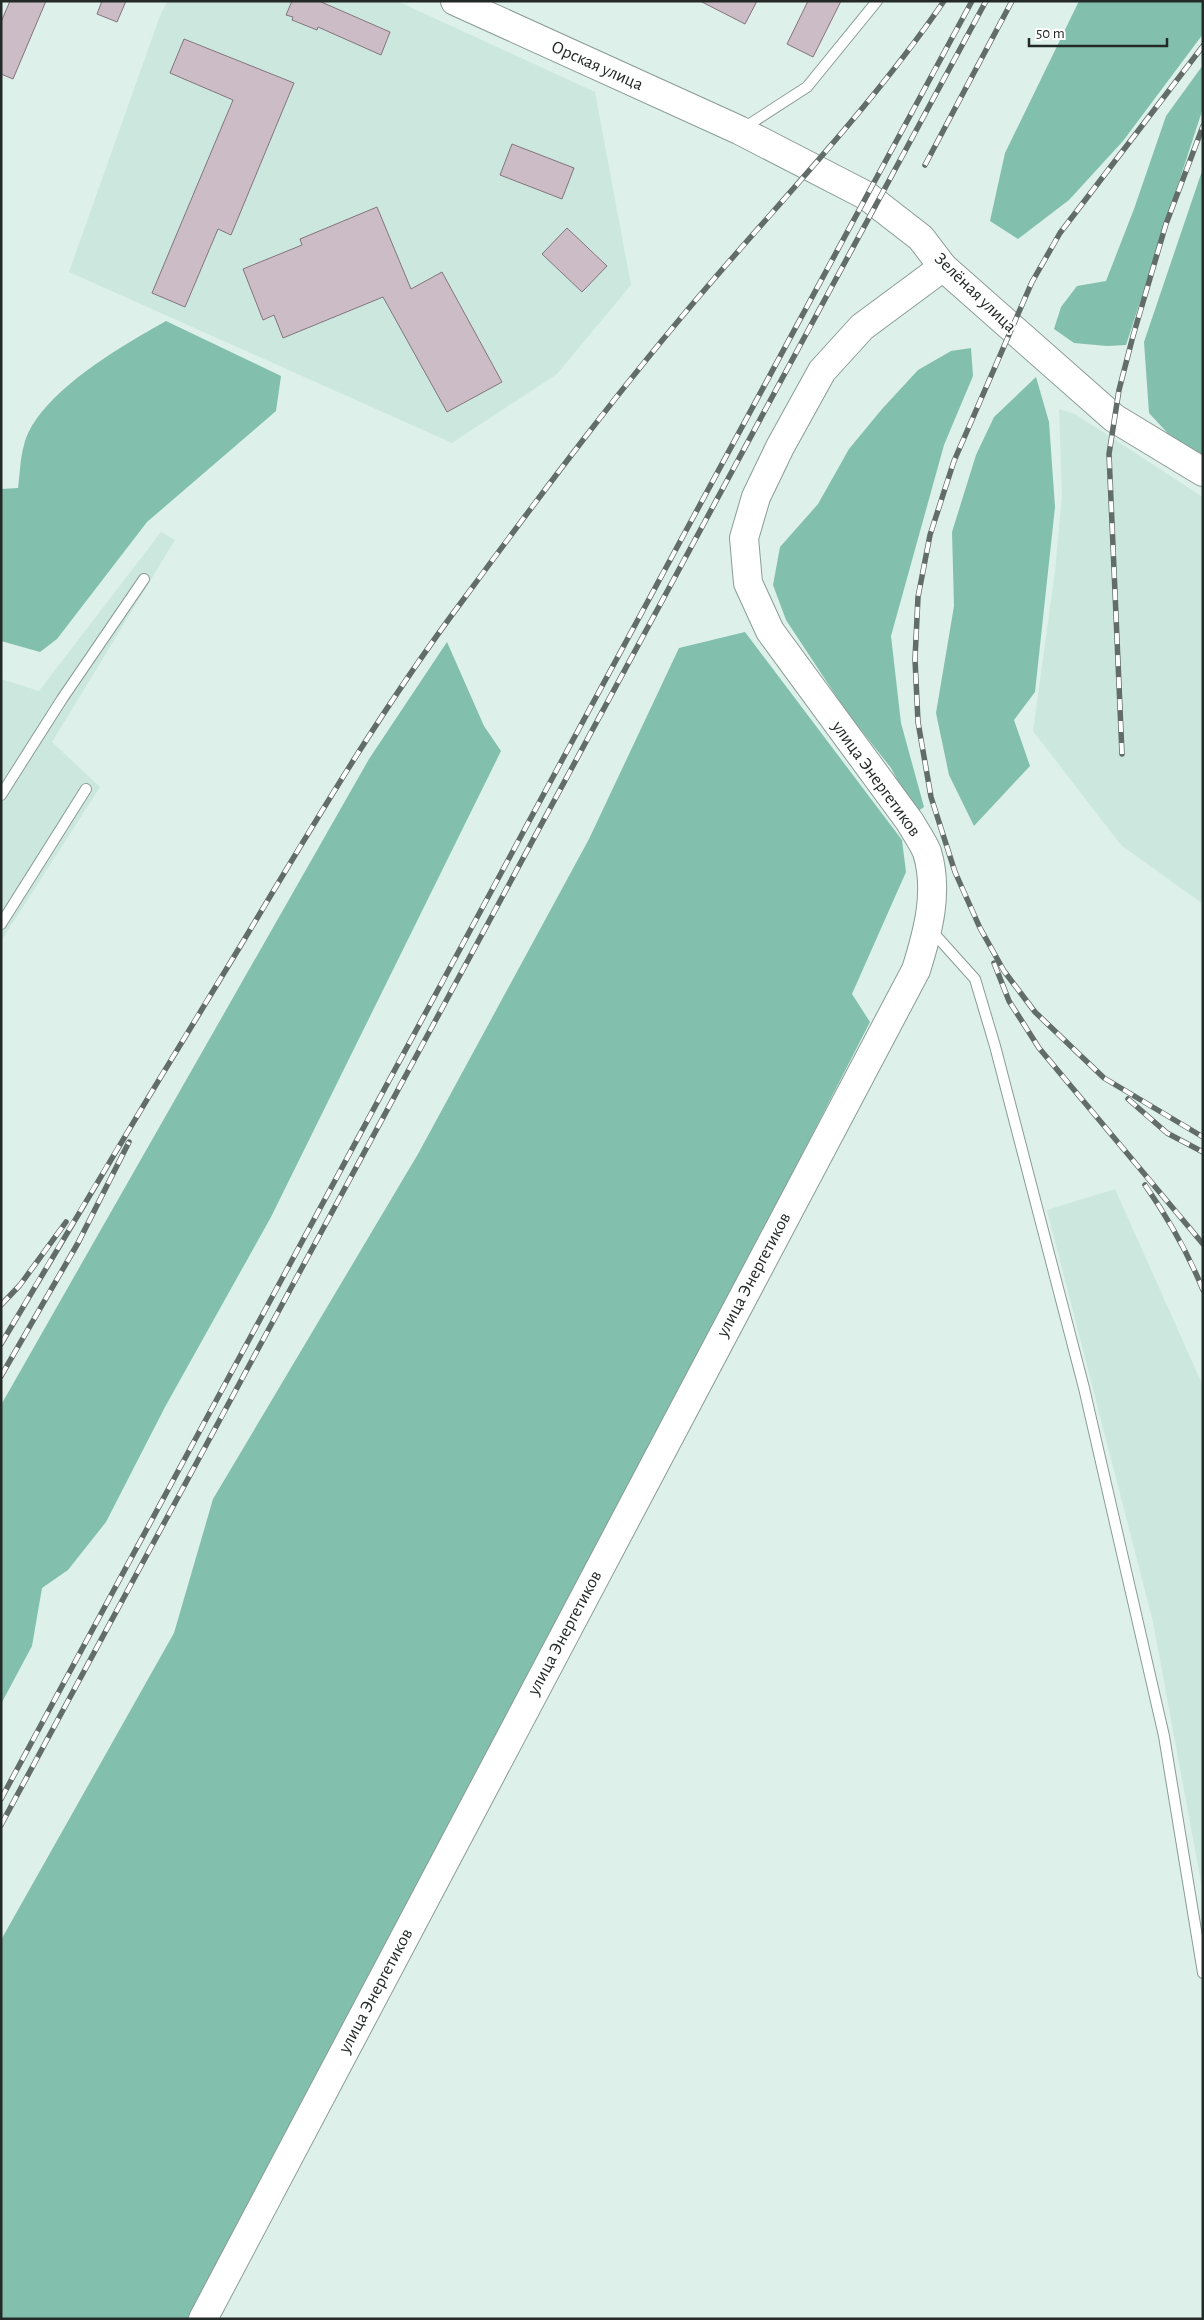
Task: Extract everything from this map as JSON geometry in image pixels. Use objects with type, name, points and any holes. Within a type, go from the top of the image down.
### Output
[{"type":"street","name":"Орская улица","points":[[455,1],[739,130]]},
{"type":"street","name":"Зелёная улица","points":[[739,130],[867,196],[921,238],[943,267],[1114,418],[1203,472]]},
{"type":"street","name":"улица Энергетиков","points":[[203,2319],[916,970],[929,928],[932,874],[926,850],[910,822],[770,631],[748,583],[744,538],[756,497],[780,447],[822,371],[862,327],[943,267]]},
{"type":"lane","points":[[739,130],[808,87],[877,1]]},
{"type":"lane","points":[[1,795],[144,579]]},
{"type":"lane","points":[[1,924],[86,789]]},
{"type":"lane","points":[[929,928],[975,979],[997,1055],[1084,1388],[1164,1736],[1203,1973]]},
{"type":"shaded area","points":[[168,1],[397,1],[595,92],[631,285],[557,374],[452,443],[69,272],[161,13]]},
{"type":"shaded area","points":[[1059,409],[1075,414],[1203,497],[1203,904],[1121,845],[1033,731],[1055,571],[1062,495]]},
{"type":"shaded area","points":[[161,532],[175,540],[52,742],[100,787],[1,941],[1,679],[39,691]]},
{"type":"shaded area","points":[[1115,1189],[1203,1386],[1203,1893],[1153,1622],[1047,1210]]},
{"type":"green space","points":[[1079,1],[1203,1],[1203,34],[1123,141],[1069,200],[1018,239],[990,221],[1005,153]]},
{"type":"green space","points":[[1203,65],[1203,108],[1126,345],[1107,346],[1074,343],[1054,329],[1061,307],[1077,286],[1106,281],[1134,209],[1166,116]]},
{"type":"green space","points":[[1203,168],[1203,456],[1174,440],[1149,413],[1144,342]]},
{"type":"green space","points":[[166,321],[281,376],[276,411],[147,522],[57,639],[40,652],[1,641],[1,489],[18,488],[24,445],[32,426],[45,408],[83,373]]},
{"type":"green space","points":[[971,348],[973,376],[944,445],[891,636],[901,723],[924,807],[915,813],[891,768],[846,711],[786,620],[773,585],[780,547],[818,504],[849,449],[882,409],[918,370],[951,351]]},
{"type":"green space","points":[[1036,377],[1049,422],[1055,507],[1035,692],[1014,720],[1030,766],[974,826],[949,775],[936,713],[954,606],[952,532],[976,455],[994,417]]},
{"type":"green space","points":[[745,632],[902,840],[906,872],[852,994],[870,1022],[504,1735],[190,2319],[1,2319],[1,1940],[174,1633],[213,1499],[418,1154],[589,839],[679,648]]},
{"type":"green space","points":[[447,642],[484,726],[501,751],[271,1217],[165,1407],[106,1522],[68,1570],[42,1588],[32,1646],[1,1704],[1,1405],[369,759]]},
{"type":"building","points":[[10,1],[46,1],[13,79],[1,74],[1,22]]},
{"type":"building","points":[[102,1],[126,1],[117,22],[97,14]]},
{"type":"building","points":[[292,1],[319,1],[390,32],[381,55],[318,27],[317,30],[292,20],[293,17],[286,15]]},
{"type":"building","points":[[700,1],[757,1],[745,24]]},
{"type":"building","points":[[808,1],[841,1],[813,57],[787,44]]},
{"type":"building","points":[[184,39],[294,83],[231,235],[218,229],[185,307],[152,293],[233,100],[170,73]]},
{"type":"building","points":[[512,144],[574,168],[562,199],[500,175]]},
{"type":"building","points":[[377,207],[411,289],[442,272],[502,382],[447,412],[383,297],[283,338],[274,315],[263,320],[243,269],[302,245],[300,239]]},
{"type":"building","points":[[567,228],[607,266],[582,292],[542,254]]},
{"type":"railway","points":[[1,1344],[322,810],[376,725],[433,641],[492,560],[644,363],[707,287],[860,112],[944,1]]},
{"type":"railway","points":[[1,1799],[972,1]]},
{"type":"railway","points":[[1,1825],[986,1]]},
{"type":"railway","points":[[925,165],[1012,1]]},
{"type":"railway","points":[[1203,46],[1060,233],[1032,282],[954,461],[930,535],[918,597],[915,659],[918,722],[931,797],[955,872],[980,928],[1004,971],[1035,1012],[1104,1078],[1203,1137]]},
{"type":"railway","points":[[1122,754],[1109,454],[1119,390],[1133,336],[1166,224],[1203,126]]},
{"type":"railway","points":[[994,963],[1009,1001],[1039,1048],[1203,1244]]},
{"type":"railway","points":[[1128,1099],[1167,1133],[1203,1152]]},
{"type":"railway","points":[[1,1376],[78,1243],[129,1142]]},
{"type":"railway","points":[[1145,1185],[1177,1236],[1203,1290]]},
{"type":"railway","points":[[1,1305],[20,1285],[66,1222]]}]
